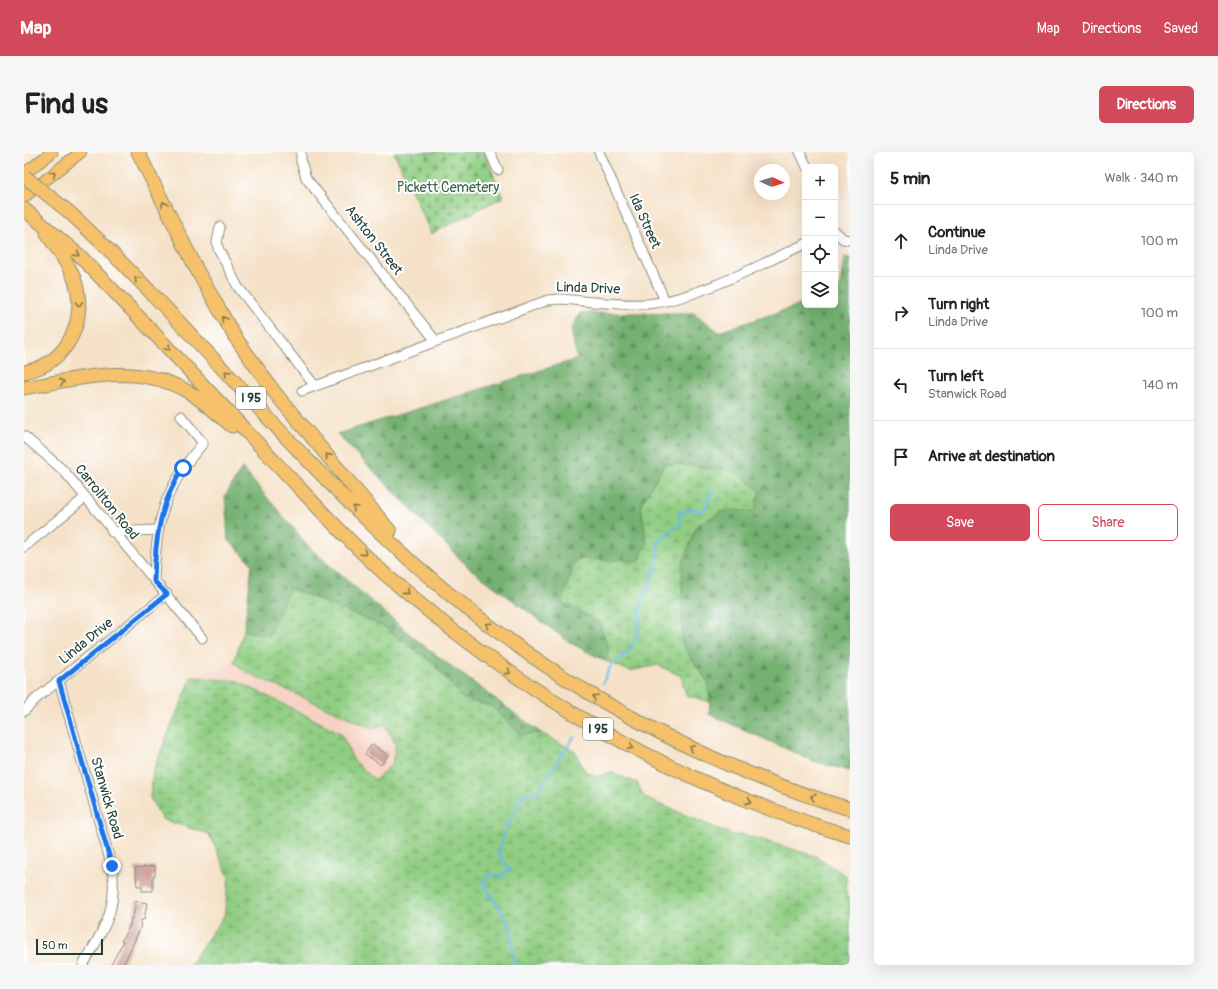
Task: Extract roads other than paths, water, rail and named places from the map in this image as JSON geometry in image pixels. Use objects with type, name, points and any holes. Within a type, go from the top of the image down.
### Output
[{"type":"highway","points":[[141,156],[198,272],[236,337],[275,393],[434,582]]},
{"type":"highway","name":"I 95","points":[[24,175],[69,212],[114,256],[360,514],[434,582],[485,623],[537,660],[620,712],[738,769],[800,793],[850,809]]},
{"type":"highway","points":[[24,372],[41,367],[62,352],[70,342],[79,317],[79,304],[74,279],[47,230],[29,213]]},
{"type":"highway","name":"I 95","points":[[47,230],[80,256],[357,546],[394,582],[460,636],[538,693],[623,743],[710,785],[771,810],[850,836]]},
{"type":"highway","points":[[24,388],[117,374],[146,376],[160,379],[184,389],[206,404],[285,472]]},
{"type":"main road","points":[[24,175],[52,152]]},
{"type":"main road","points":[[24,197],[81,152]]},
{"type":"street","name":"Ashton Street","points":[[301,152],[301,161],[306,178],[436,341]]},
{"type":"street","points":[[490,152],[498,170]]},
{"type":"street","name":"Ida Street","points":[[599,152],[665,301]]},
{"type":"street","points":[[800,152],[806,164]]},
{"type":"street","points":[[220,227],[217,242],[218,248],[238,287],[315,386]]},
{"type":"street","name":"Linda Drive","points":[[302,391],[548,300],[560,299],[645,304],[665,301],[712,286],[802,245]]},
{"type":"street","points":[[154,581],[157,530],[167,497],[174,482],[203,443],[181,416]]},
{"type":"street","name":"Carrollton Road","points":[[24,436],[28,442],[64,471],[86,497],[112,532],[167,594],[202,638]]},
{"type":"street","points":[[24,547],[86,497]]},
{"type":"street","points":[[112,532],[157,530]]},
{"type":"street","name":"Linda Drive","points":[[24,711],[167,594]]},
{"type":"street","name":"Stanwick Road","points":[[59,681],[112,866],[114,881],[112,907],[107,922],[83,965]]},
{"type":"waterway","points":[[603,683],[610,667],[630,650],[637,634],[643,597],[650,584],[658,558],[657,547],[660,539],[681,524],[679,514],[690,509],[704,511],[713,489]]},
{"type":"waterway","points":[[514,965],[510,924],[483,883],[490,874],[501,876],[510,869],[498,854],[505,829],[525,793],[537,792],[574,737]]},
{"type":"park label","name":"Pickett Cemetery","points":[[448,187]]}]
